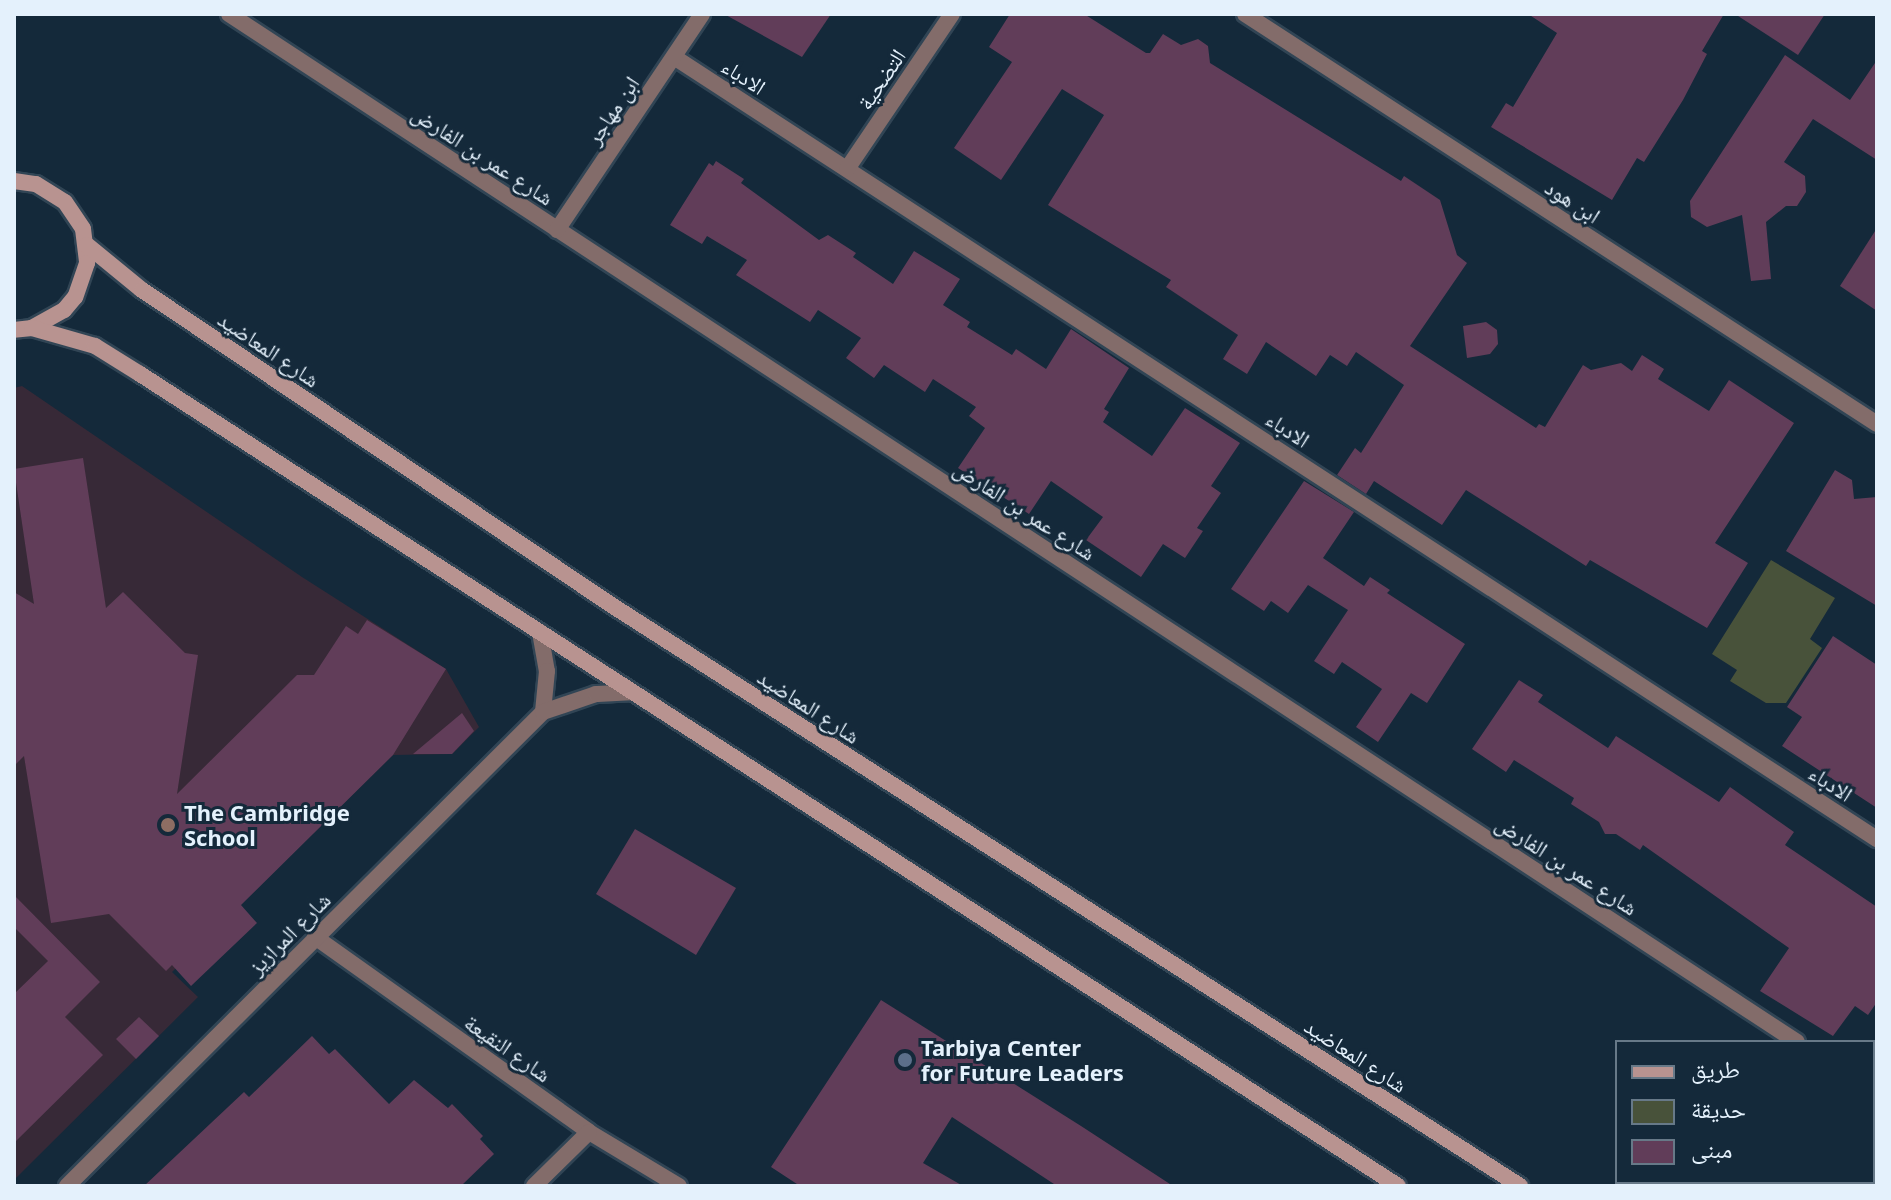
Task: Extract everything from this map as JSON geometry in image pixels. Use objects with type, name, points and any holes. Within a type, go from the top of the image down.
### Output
[{"type":"street","name":"شارع عمر بن الفارض","points":[[229,14],[1794,1040]]},
{"type":"street","name":"ابن مهاجر","points":[[557,230],[702,14]]},
{"type":"street","name":"التضحية","points":[[847,169],[952,14]]},
{"type":"street","name":"ابن هود","points":[[1245,14],[1877,424]]},
{"type":"street","name":"الادباء","points":[[674,57],[1877,839]]},
{"type":"street","points":[[14,181],[36,184],[65,202],[75,214],[87,245],[87,263],[75,297],[64,310],[32,328],[14,330]]},
{"type":"street","name":"شارع المعاضيد","points":[[87,245],[142,290],[616,608],[1520,1186]]},
{"type":"street","points":[[32,328],[106,353],[1398,1186]]},
{"type":"street","points":[[540,632],[547,671],[543,712]]},
{"type":"street","name":"شارع المرازيز","points":[[67,1186],[543,712],[596,694],[632,692]]},
{"type":"street","name":"شارع النقيعة","points":[[315,937],[589,1132],[679,1186]]},
{"type":"street","points":[[534,1186],[589,1132]]},
{"type":"shaded area","name":"The Cambridge School","points":[[22,386],[302,577],[446,669],[479,727],[452,754],[393,755],[172,972],[198,997],[14,1180],[14,388]]},
{"type":"green space","points":[[1771,560],[1835,598],[1810,639],[1822,648],[1786,703],[1766,703],[1730,681],[1737,670],[1712,654]]},
{"type":"building","points":[[724,14],[831,14],[802,57]]},
{"type":"building","points":[[1010,14],[1084,14],[1146,53],[1150,53],[1163,34],[1181,45],[1198,39],[1208,46],[1210,63],[1401,181],[1404,176],[1440,200],[1457,255],[1467,263],[1410,346],[1536,428],[1539,424],[1545,427],[1583,365],[1591,370],[1621,363],[1632,371],[1642,355],[1664,369],[1658,379],[1709,411],[1729,380],[1794,423],[1715,543],[1748,563],[1707,628],[1590,560],[1586,566],[1466,490],[1442,525],[1374,481],[1366,494],[1337,475],[1355,448],[1361,453],[1404,385],[1356,352],[1347,366],[1330,355],[1316,376],[1266,342],[1247,374],[1223,359],[1238,335],[1166,287],[1171,280],[1048,205],[1104,115],[1062,89],[1001,180],[954,148],[1012,62],[989,47]]},
{"type":"building","points":[[1528,14],[1724,14],[1702,51],[1707,54],[1683,100],[1644,162],[1637,158],[1612,200],[1491,127],[1506,103],[1513,107],[1557,33]]},
{"type":"building","points":[[1735,14],[1825,14],[1798,55]]},
{"type":"building","points":[[1785,55],[1850,100],[1877,60],[1877,160],[1813,119],[1784,162],[1805,176],[1806,192],[1797,206],[1786,206],[1766,222],[1771,279],[1751,281],[1742,215],[1707,227],[1691,217],[1690,201]]},
{"type":"building","points":[[716,161],[744,179],[741,183],[819,240],[828,235],[856,253],[853,257],[893,284],[914,251],[960,279],[943,305],[970,322],[967,327],[1012,355],[1016,349],[1046,369],[1071,329],[1129,368],[1104,409],[1109,412],[1103,422],[1152,456],[1185,408],[1240,443],[1211,486],[1221,493],[1197,528],[1203,531],[1185,558],[1163,544],[1141,577],[1086,540],[1103,517],[1051,481],[1029,514],[958,468],[985,428],[969,416],[976,407],[933,379],[925,392],[884,365],[874,378],[846,358],[861,338],[818,310],[810,322],[736,275],[747,260],[707,236],[702,244],[670,225],[709,163],[713,166]]},
{"type":"building","points":[[1877,228],[1877,311],[1840,286]]},
{"type":"building","points":[[1486,322],[1497,330],[1498,344],[1490,354],[1467,358],[1463,326]]},
{"type":"building","points":[[83,458],[106,608],[123,592],[185,653],[198,655],[177,794],[297,675],[314,675],[346,626],[358,634],[367,620],[446,669],[393,755],[241,905],[257,923],[191,986],[172,965],[166,971],[109,914],[51,923],[24,756],[14,766],[14,592],[34,604],[14,469]]},
{"type":"building","points":[[1835,470],[1852,480],[1854,499],[1877,497],[1877,606],[1786,551]]},
{"type":"building","points":[[1304,481],[1354,512],[1323,558],[1364,586],[1370,577],[1390,590],[1387,593],[1465,644],[1427,703],[1411,693],[1378,742],[1356,727],[1382,689],[1342,662],[1334,674],[1314,661],[1348,610],[1308,585],[1288,613],[1271,601],[1264,611],[1231,589]]},
{"type":"building","points":[[1833,636],[1877,665],[1877,808],[1782,746],[1802,717],[1787,707]]},
{"type":"building","points":[[1519,680],[1543,695],[1538,702],[1608,748],[1616,736],[1719,802],[1730,787],[1794,832],[1785,845],[1877,907],[1877,1002],[1868,1015],[1855,1006],[1833,1036],[1760,991],[1789,948],[1643,845],[1640,850],[1616,834],[1605,834],[1599,822],[1571,804],[1574,798],[1514,760],[1506,772],[1472,749]]},
{"type":"building","points":[[462,713],[474,731],[452,754],[413,754]]},
{"type":"building","points":[[635,829],[736,888],[696,955],[596,894]]},
{"type":"building","points":[[14,895],[100,982],[65,1017],[103,1055],[14,1143],[14,994],[48,961],[14,927]]},
{"type":"building","points":[[881,1000],[1173,1186],[1057,1186],[952,1117],[923,1163],[963,1186],[800,1186],[771,1167]]},
{"type":"building","points":[[139,1017],[159,1036],[136,1059],[116,1039]]},
{"type":"building","points":[[312,1036],[329,1054],[335,1049],[389,1104],[414,1080],[448,1108],[452,1104],[483,1136],[480,1139],[494,1154],[461,1186],[144,1186],[244,1092],[249,1097]]},
{"type":"place","name":"The Cambridge School","points":[[168,825]]},
{"type":"place","name":"Tarbiya Center for Future Leaders","points":[[905,1060]]}]
